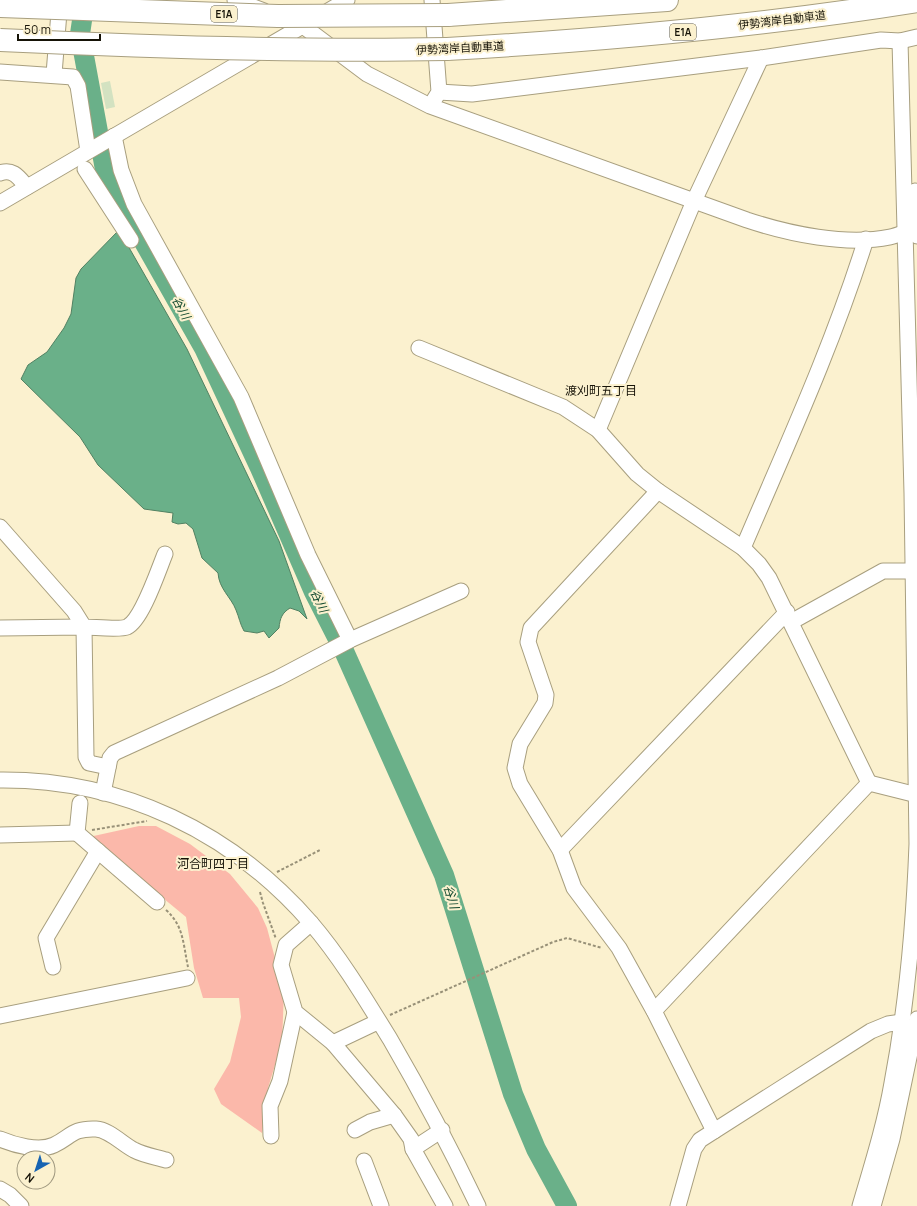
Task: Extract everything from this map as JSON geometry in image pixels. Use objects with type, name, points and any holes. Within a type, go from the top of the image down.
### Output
[{"type":"highway","points":[[448,16],[548,0]]},
{"type":"highway","name":"E1A","points":[[0,6],[278,16],[448,16],[667,0]]},
{"type":"highway","name":"伊勢湾岸自動車道","points":[[0,40],[360,51],[447,49],[589,40],[752,25],[910,3]]},
{"type":"street","points":[[54,74],[60,0]]},
{"type":"street","points":[[234,0],[303,26],[367,74],[430,106],[778,230],[808,236],[866,239],[891,237],[914,231]]},
{"type":"street","points":[[0,203],[347,0]]},
{"type":"street","points":[[430,106],[439,92],[432,0]]},
{"type":"street","points":[[439,92],[479,94],[761,58],[881,40],[904,46],[917,37]]},
{"type":"street","points":[[860,1206],[882,1128],[892,1084],[914,942],[917,795],[913,571],[912,324],[914,231],[904,46]]},
{"type":"street","points":[[598,430],[694,201],[761,58]]},
{"type":"street","points":[[0,72],[54,74],[73,77],[78,86],[88,151]]},
{"type":"street","points":[[113,136],[132,206],[194,309],[241,397],[344,643]]},
{"type":"street","points":[[85,168],[131,240]]},
{"type":"street","points":[[0,173],[6,171],[15,173],[26,187]]},
{"type":"street","points":[[116,216],[132,206]]},
{"type":"street","points":[[743,548],[806,400],[857,268],[866,239]]},
{"type":"street","points":[[419,348],[563,407],[598,430],[637,474],[658,491],[743,548],[759,564],[789,617],[869,783]]},
{"type":"street","points":[[658,491],[531,628],[528,642],[546,695],[545,703],[520,744],[515,768],[520,784],[560,850],[574,888],[619,948],[654,1011],[714,1131]]},
{"type":"street","points":[[0,526],[74,611],[84,627],[86,757],[89,763],[108,767]]},
{"type":"street","points":[[0,628],[126,628],[142,611],[165,554]]},
{"type":"street","points":[[560,850],[789,617],[883,571],[913,571]]},
{"type":"street","points":[[103,792],[110,758],[114,753],[278,678],[344,643],[461,591]]},
{"type":"street","points":[[0,780],[45,783],[103,792],[138,802],[180,820],[234,852],[262,883],[311,923],[333,952],[442,1130],[478,1206]]},
{"type":"street","points":[[869,783],[917,795]]},
{"type":"street","points":[[654,1011],[869,783]]},
{"type":"street","points":[[77,833],[80,803]]},
{"type":"street","points":[[0,835],[77,833],[157,902]]},
{"type":"street","points":[[53,967],[46,938],[98,851]]},
{"type":"street","points":[[271,1136],[270,1106],[280,1081],[295,1012],[281,965],[286,945],[311,923]]},
{"type":"street","points":[[0,1016],[187,978]]},
{"type":"street","points":[[295,1012],[333,1043],[394,1115],[411,1139],[413,1149],[445,1206]]},
{"type":"street","points":[[873,1206],[890,1146],[917,1019]]},
{"type":"street","points":[[333,1043],[375,1022]]},
{"type":"street","points":[[678,1206],[694,1149],[700,1140],[871,1031],[888,1024],[902,1022]]},
{"type":"street","points":[[355,1130],[370,1122],[394,1115]]},
{"type":"street","points":[[0,1139],[15,1146],[46,1148],[54,1145],[74,1131],[96,1129],[104,1131],[135,1150],[166,1160]]},
{"type":"street","points":[[413,1149],[442,1130]]},
{"type":"street","points":[[364,1161],[381,1206]]},
{"type":"street","points":[[4,1196],[21,1206]]},
{"type":"path","points":[[77,833],[147,821]]},
{"type":"path","points":[[284,953],[272,929],[262,903],[262,883],[320,850]]},
{"type":"path","points":[[157,902],[175,918],[180,926],[189,972],[187,978]]},
{"type":"path","points":[[375,1022],[487,970],[567,938],[605,949],[619,948]]},
{"type":"shaded area","points":[[119,230],[187,349],[279,541],[307,619],[299,611],[290,608],[282,616],[279,628],[269,638],[264,631],[257,633],[244,631],[234,605],[221,584],[218,573],[202,558],[193,529],[186,523],[178,524],[172,522],[173,513],[144,509],[98,465],[80,437],[21,379],[28,365],[47,352],[64,328],[71,314],[76,278],[81,269]]},
{"type":"shaded area","points":[[139,826],[156,826],[190,844],[230,874],[258,908],[267,928],[284,992],[282,1042],[268,1088],[262,1133],[221,1104],[214,1089],[230,1062],[241,1017],[239,998],[203,998],[194,968],[186,917],[89,837]]},
{"type":"building","points":[[110,81],[115,107],[106,109],[101,83]]},
{"type":"waterway","name":"谷川","points":[[85,0],[80,34],[106,175],[204,348],[260,468],[314,592],[344,651],[444,875],[513,1094],[536,1149],[567,1206]]},
{"type":"district","name":"渡刈町五丁目","points":[[601,391]]},
{"type":"district","name":"河合町四丁目","points":[[213,864]]}]
